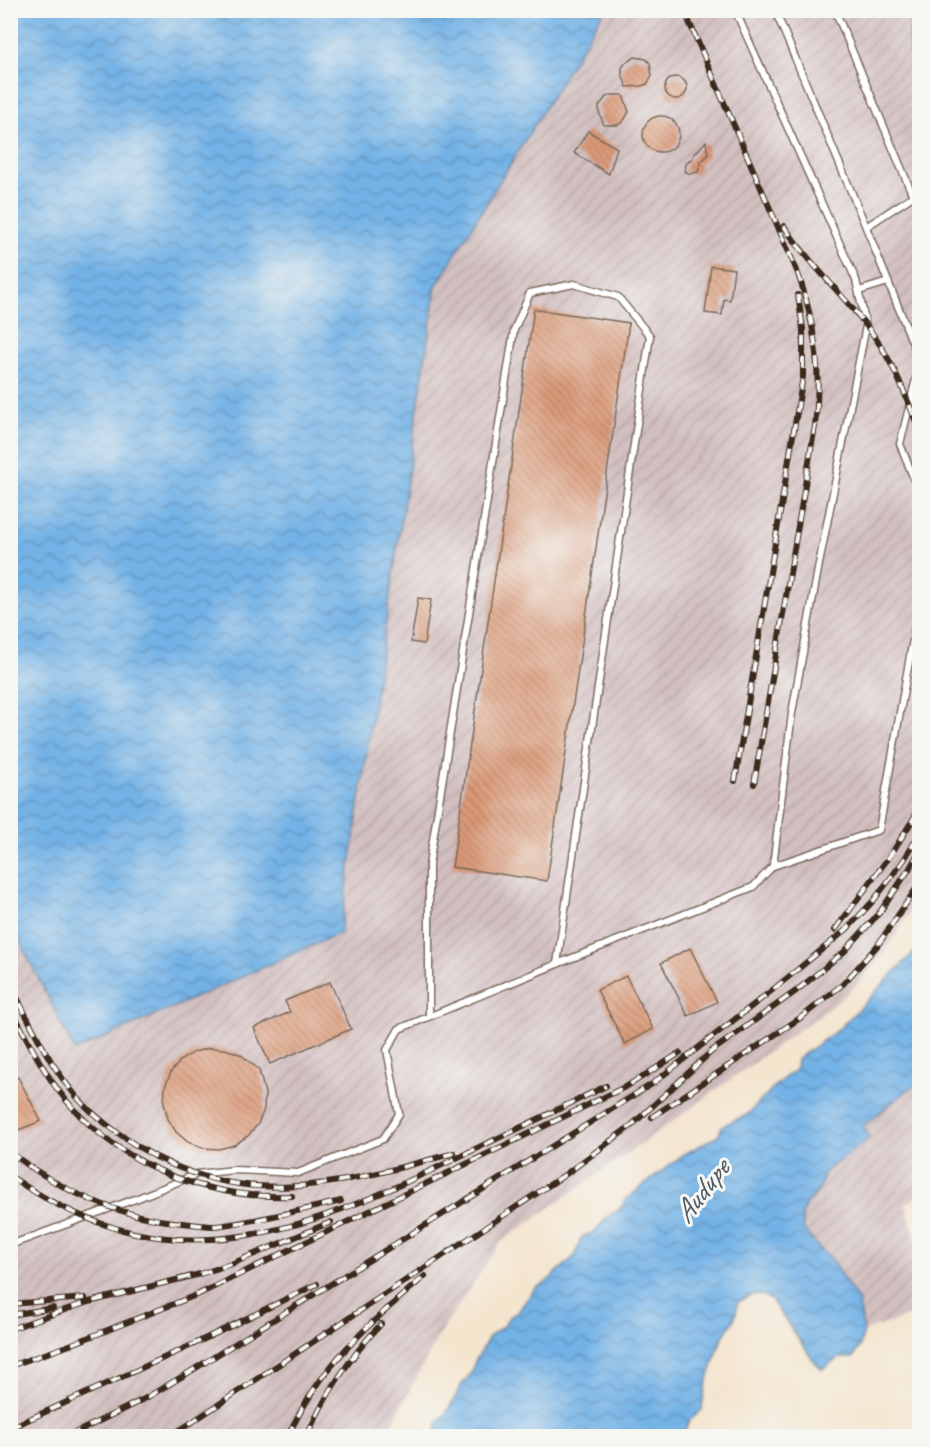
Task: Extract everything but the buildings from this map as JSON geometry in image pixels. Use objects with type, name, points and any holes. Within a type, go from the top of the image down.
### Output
[{"type":"lane","points":[[735,10],[856,280],[866,326],[792,713],[773,866]]},
{"type":"lane","points":[[775,10],[920,362],[900,444],[920,494]]},
{"type":"lane","points":[[835,10],[913,196],[866,227]]},
{"type":"lane","points":[[859,291],[888,282]]},
{"type":"lane","points":[[429,1015],[429,865],[514,330],[530,293],[574,284],[618,297],[650,336],[557,964]]},
{"type":"lane","points":[[10,1245],[197,1174],[234,1170],[298,1173],[383,1139],[399,1114],[387,1050],[399,1029],[429,1015],[753,887],[773,866],[879,830],[920,600]]},
{"type":"shaded area","points":[[604,11],[913,11],[910,24],[912,73],[920,90],[919,899],[880,958],[835,1004],[501,1242],[443,1328],[385,1436],[11,1436],[10,924],[75,1051],[373,710],[436,286]]},
{"type":"shaded area","points":[[919,1081],[919,1195],[905,1202],[919,1249],[919,1313],[864,1331],[857,1300],[829,1257],[803,1227],[802,1215],[806,1203],[818,1192],[825,1172],[868,1139],[869,1136],[862,1126]]},
{"type":"water","points":[[11,10],[604,11],[436,286],[340,933],[75,1051],[11,924]]},
{"type":"water","points":[[913,11],[919,11],[919,90],[912,70],[909,51],[909,31]]},
{"type":"water","name":"Audupe","points":[[919,947],[920,1059],[917,1062],[919,1081],[863,1126],[869,1136],[868,1139],[825,1172],[818,1192],[806,1203],[802,1215],[803,1228],[829,1257],[858,1300],[864,1331],[860,1346],[853,1358],[839,1358],[822,1369],[772,1301],[763,1296],[754,1295],[737,1303],[733,1322],[721,1340],[704,1394],[702,1410],[689,1421],[684,1434],[678,1436],[435,1436],[438,1421],[446,1414],[462,1384],[471,1374],[475,1361],[489,1337],[504,1325],[509,1317],[518,1312],[535,1288],[544,1284],[575,1256],[581,1238],[594,1233],[607,1217],[620,1209],[626,1199],[683,1155],[719,1135],[721,1128],[728,1123],[747,1115],[778,1083],[796,1069],[797,1059],[839,1029]]},
{"type":"railway","points":[[684,10],[797,271],[808,309],[817,366],[815,426],[754,784]]},
{"type":"railway","points":[[784,226],[881,347],[900,382],[920,432]]},
{"type":"railway","points":[[735,781],[803,376],[803,329],[798,295]]},
{"type":"railway","points":[[835,930],[892,853],[920,808]]},
{"type":"railway","points":[[69,1436],[146,1398],[188,1373],[652,1084],[847,929],[874,900],[904,860],[920,833]]},
{"type":"railway","points":[[171,1436],[566,1174],[632,1125],[712,1051],[796,991],[845,951],[880,912],[920,850]]},
{"type":"railway","points":[[652,1117],[803,1016],[843,984],[877,946],[916,889]]},
{"type":"railway","points":[[10,984],[46,1053],[79,1099],[94,1114],[137,1146],[177,1167],[216,1180],[255,1186],[294,1186],[333,1182],[372,1174],[454,1153]]},
{"type":"railway","points":[[10,1006],[38,1060],[58,1090],[105,1138],[132,1156],[193,1183],[259,1196],[292,1196]]},
{"type":"railway","points":[[10,1366],[199,1294],[629,1085],[680,1053]]},
{"type":"railway","points":[[10,1176],[60,1206],[113,1227],[151,1236],[193,1239],[234,1237],[276,1230],[356,1204],[606,1086]]},
{"type":"railway","points":[[10,1152],[49,1179],[91,1200],[159,1220],[215,1226],[262,1219],[341,1201]]},
{"type":"railway","points":[[10,1329],[85,1303],[231,1264],[331,1222]]},
{"type":"railway","points":[[288,1436],[301,1411],[330,1367],[364,1330],[425,1276]]},
{"type":"railway","points":[[10,1428],[192,1345],[317,1284]]},
{"type":"railway","points":[[10,1304],[85,1298]]},
{"type":"railway","points":[[10,1315],[53,1308]]},
{"type":"railway","points":[[307,1436],[339,1377],[381,1324]]}]
